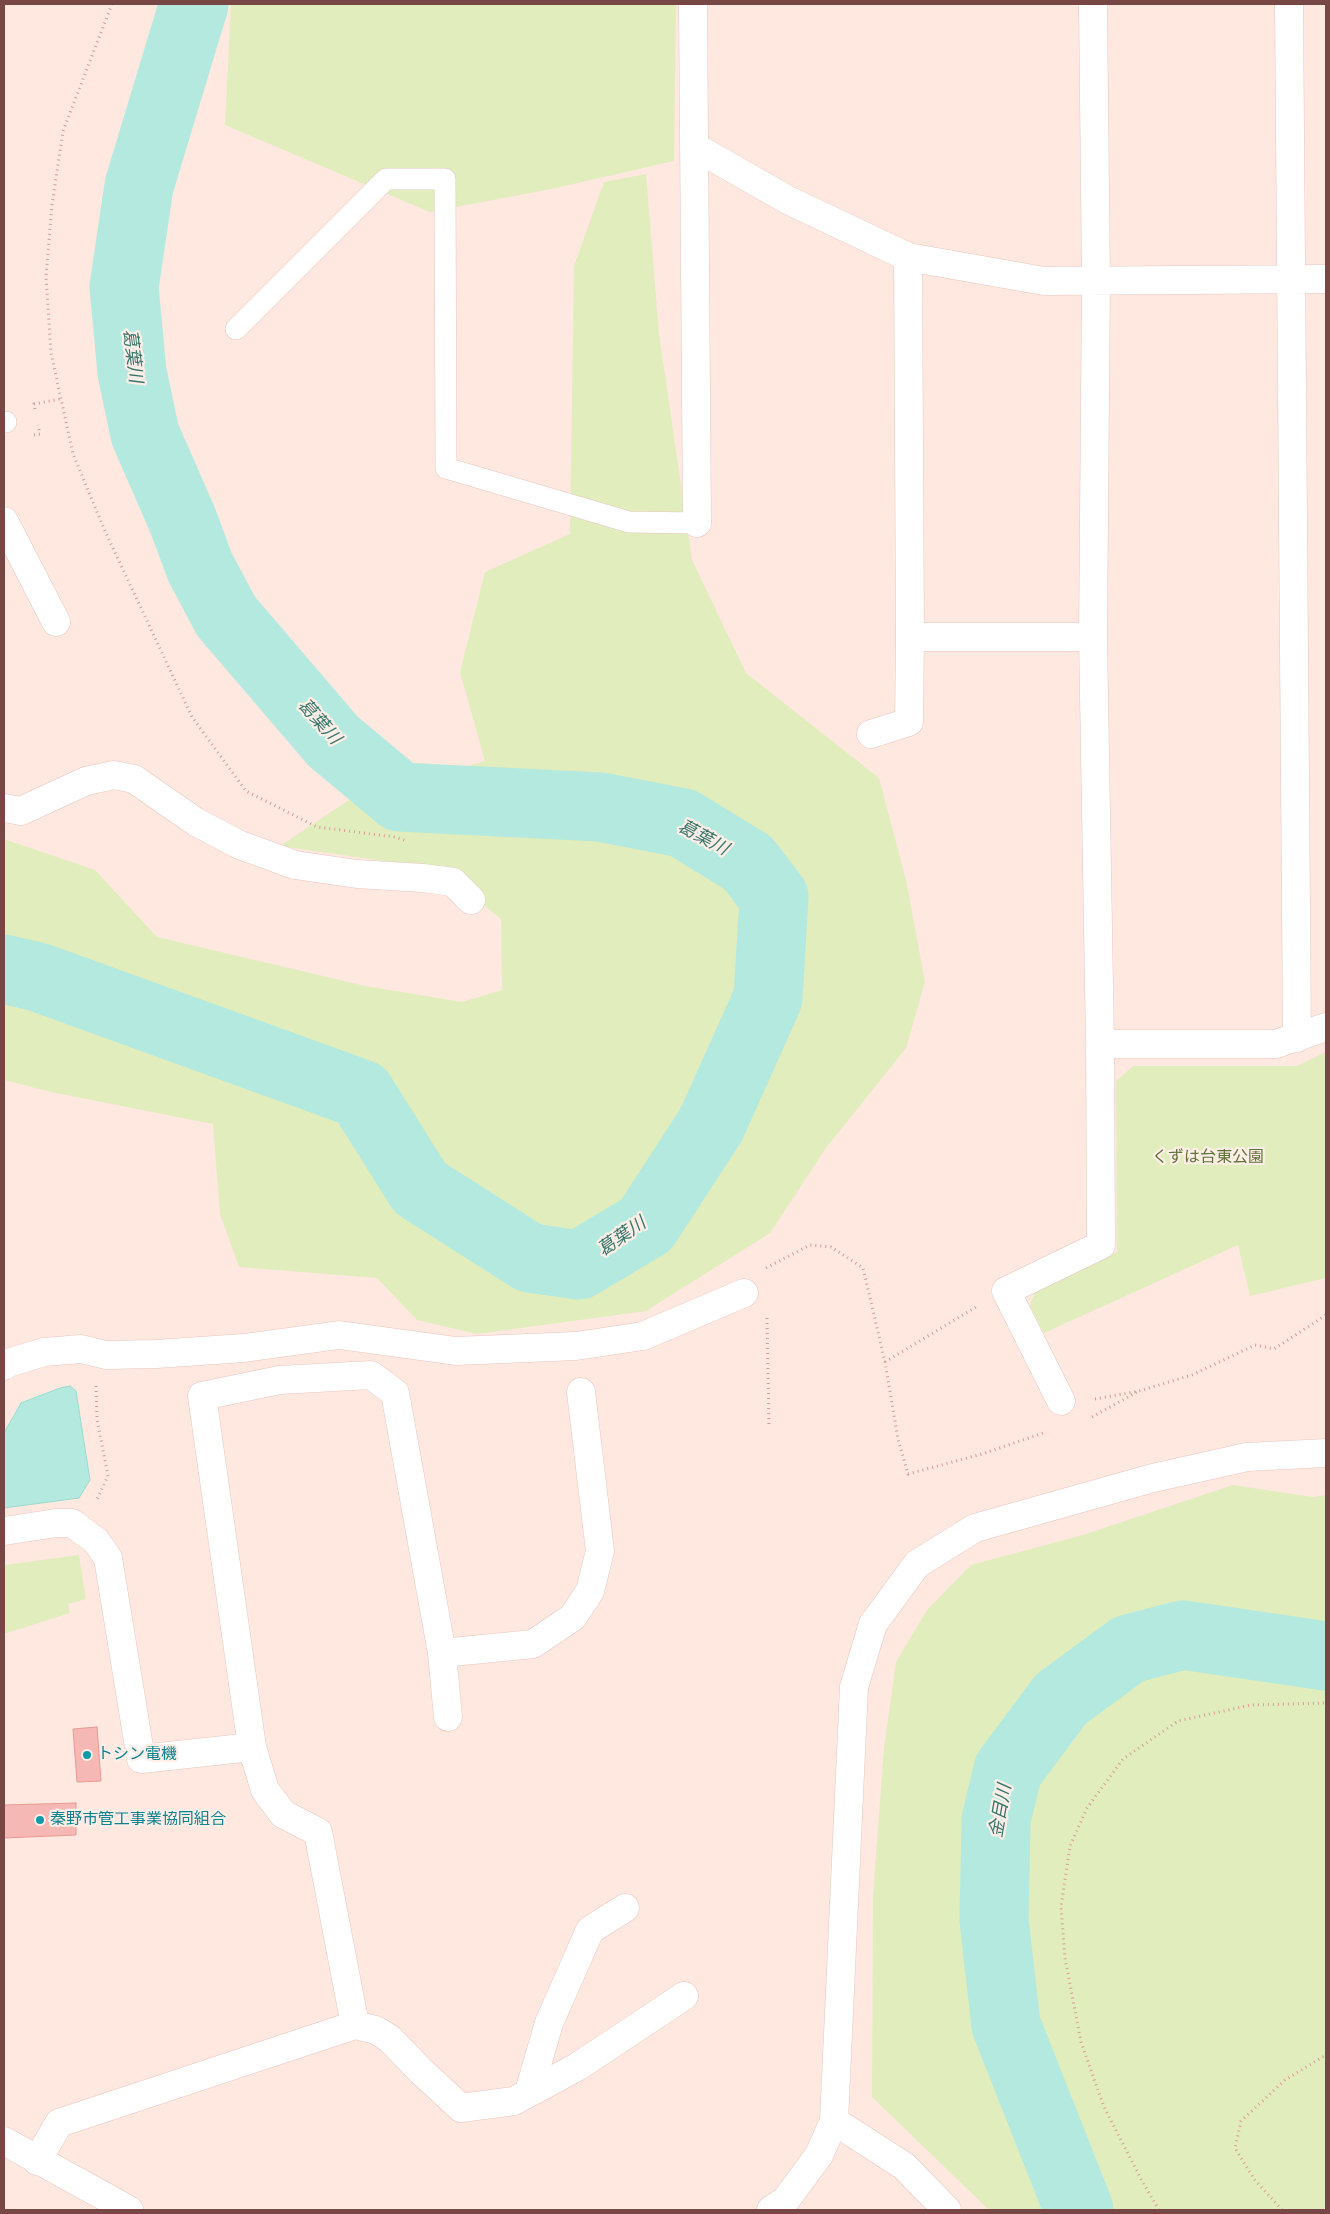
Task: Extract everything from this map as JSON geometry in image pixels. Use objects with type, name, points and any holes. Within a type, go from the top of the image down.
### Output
[{"type":"street","points":[[694,4],[697,523]]},
{"type":"street","points":[[1061,1401],[1006,1291],[1101,1245],[1100,1044],[1093,637],[1096,281],[1093,4]]},
{"type":"street","points":[[1289,4],[1297,1038]]},
{"type":"street","points":[[695,147],[788,200],[908,257],[1044,281],[1326,279]]},
{"type":"street","points":[[871,734],[909,722],[908,257]]},
{"type":"street","points":[[4,520],[56,622]]},
{"type":"street","points":[[910,637],[1093,637]]},
{"type":"street","points":[[4,808],[21,811],[86,781],[114,774],[134,779],[196,822],[240,845],[296,865],[357,874],[453,882],[471,900]]},
{"type":"street","points":[[1100,1044],[1276,1044],[1326,1027]]},
{"type":"street","points":[[4,1366],[8,1363],[44,1352],[81,1349],[106,1355],[214,1350],[339,1335],[456,1350],[576,1346],[643,1336],[744,1294]]},
{"type":"street","points":[[275,1344],[280,1380]]},
{"type":"street","points":[[355,2025],[318,1832],[283,1814],[265,1790],[252,1747],[202,1396],[280,1380],[371,1375],[395,1393],[442,1653],[448,1716]]},
{"type":"street","points":[[442,1653],[533,1644],[573,1617],[590,1591],[600,1550],[581,1392]]},
{"type":"street","points":[[771,2210],[785,2201],[819,2155],[834,2121],[854,1687],[873,1624],[917,1564],[975,1528],[1154,1478],[1228,1461],[1247,1457],[1326,1452]]},
{"type":"street","points":[[4,1531],[56,1523],[72,1523],[96,1541],[108,1558],[141,1760],[252,1747]]},
{"type":"street","points":[[530,2092],[549,2023],[590,1930],[625,1908]]},
{"type":"street","points":[[37,2160],[59,2123],[355,2025],[376,2030],[390,2038],[421,2071],[461,2108],[514,2101],[578,2067],[684,1996]]},
{"type":"street","points":[[834,2121],[904,2166],[948,2210]]},
{"type":"street","points":[[4,2141],[128,2210]]},
{"type":"lane","points":[[236,329],[386,179],[445,179],[446,468],[629,522],[697,523]]},
{"type":"path","points":[[112,4],[63,131],[52,205],[46,277],[51,352],[60,399],[76,462],[105,531],[192,718],[246,791],[317,827]]},
{"type":"path","points":[[34,404],[60,399]]},
{"type":"path","points":[[744,1294],[766,1268],[810,1245],[831,1247],[863,1268],[885,1362],[898,1439],[908,1474],[982,1454],[1055,1429]]},
{"type":"path","points":[[766,1268],[766,1278]]},
{"type":"path","points":[[767,1308],[769,1427]]},
{"type":"path","points":[[1061,1401],[1084,1401],[1139,1391],[1192,1375],[1254,1345],[1274,1349],[1326,1315]]},
{"type":"path","points":[[885,1362],[955,1318]]},
{"type":"path","points":[[94,1506],[108,1476],[97,1419],[95,1383],[106,1355]]},
{"type":"path","points":[[1082,1420],[1139,1391]]},
{"type":"path","points":[[1159,2210],[1104,2107],[1081,2042],[1065,1958],[1061,1907],[1070,1846],[1087,1808],[1123,1759],[1178,1721],[1251,1705],[1326,1703]]},
{"type":"path","points":[[1282,2210],[1254,2179],[1235,2148],[1241,2121],[1284,2080],[1326,2055]]},
{"type":"green space","points":[[231,4],[676,4],[674,161],[551,189],[430,212],[225,125]]},
{"type":"green space","points":[[646,174],[659,334],[692,560],[746,673],[879,778],[906,880],[925,982],[906,1048],[826,1148],[770,1233],[646,1311],[477,1334],[417,1320],[377,1278],[239,1267],[220,1214],[213,1124],[51,1092],[4,1080],[4,839],[95,870],[157,937],[365,986],[462,1002],[502,990],[501,919],[439,869],[280,846],[349,800],[485,761],[460,672],[485,572],[570,534],[574,266],[604,182]]},
{"type":"green space","name":"くずは台東公園","points":[[1326,1052],[1326,1278],[1250,1296],[1238,1245],[1044,1333],[1030,1306],[1036,1289],[1117,1252],[1116,1081],[1133,1066],[1297,1066]]},
{"type":"green space","points":[[1233,1485],[1313,1497],[1326,1495],[1326,2210],[989,2210],[872,2097],[873,1896],[884,1748],[896,1662],[927,1610],[971,1565],[1083,1535]]},
{"type":"green space","points":[[79,1555],[86,1599],[68,1604],[70,1613],[4,1634],[4,1565]]},
{"type":"water","points":[[70,1386],[76,1391],[90,1480],[79,1498],[4,1508],[4,1433],[21,1403]]},
{"type":"building","name":"トシン電機","points":[[97,1727],[101,1781],[77,1782],[73,1729]]},
{"type":"building","name":"秦野市管工事業協同組合","points":[[76,1803],[76,1835],[4,1838],[4,1805]]},
{"type":"waterway","name":"葛葉川","points":[[4,969],[38,977],[361,1094],[420,1188],[530,1258],[579,1265],[646,1225],[711,1125],[768,998],[774,897],[748,863],[683,823],[600,807],[400,797],[333,741],[226,616],[200,567],[183,521],[145,434],[132,372],[124,287],[139,186],[194,4]]},
{"type":"waterway","name":"金目川","points":[[1079,2210],[1006,2025],[994,1920],[996,1820],[1008,1770],[1061,1699],[1129,1649],[1183,1635],[1326,1656]]},
{"type":"place","name":"トシン電機","points":[[87,1755]]},
{"type":"place","name":"秦野市管工事業協同組合","points":[[40,1820]]}]
